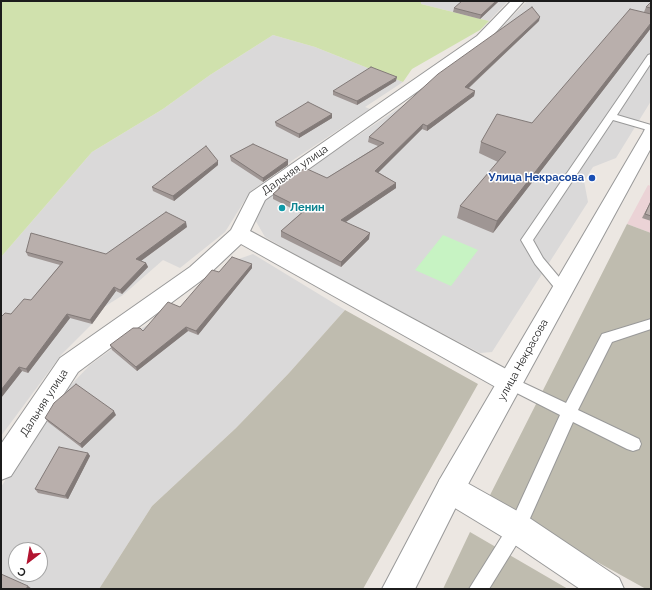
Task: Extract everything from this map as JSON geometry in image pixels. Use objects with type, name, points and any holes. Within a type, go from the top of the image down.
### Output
[{"type":"street","name":"Дальняя улица","points":[[1,467],[69,365],[198,272],[239,234],[257,197],[482,39],[518,1]]},
{"type":"street","name":"улица Некрасова","points":[[398,589],[450,489],[651,133]]},
{"type":"street","points":[[239,234],[510,383]]},
{"type":"street","points":[[450,489],[517,528],[608,589]]},
{"type":"lane","points":[[563,289],[539,261],[527,240],[651,57]]},
{"type":"lane","points":[[611,116],[651,128]]},
{"type":"lane","points":[[478,589],[517,528],[569,413],[607,338],[651,324]]},
{"type":"lane","points":[[510,383],[633,444]]},
{"type":"shaded area","points":[[421,1],[508,1],[489,21],[421,4]]},
{"type":"shaded area","points":[[527,1],[651,1],[651,101],[616,158],[593,167],[584,181],[588,202],[492,352],[480,353],[337,278],[265,237],[254,218],[260,201],[420,94],[496,34]]},
{"type":"shaded area","points":[[273,35],[315,47],[403,82],[365,107],[370,109],[293,160],[250,192],[225,232],[180,268],[163,260],[123,295],[104,307],[92,324],[61,355],[1,436],[1,257],[92,152],[163,109],[210,75]]},
{"type":"shaded area","points":[[648,185],[651,186],[651,233],[627,224]]},
{"type":"shaded area","points":[[627,224],[651,233],[651,589],[646,589],[487,501]]},
{"type":"shaded area","points":[[253,254],[345,310],[289,373],[236,428],[152,506],[99,589],[1,589],[1,487],[44,419],[66,390],[90,365],[138,330],[159,319],[182,311],[219,277],[233,261]]},
{"type":"shaded area","points":[[345,310],[478,384],[363,589],[99,589],[152,506],[236,428],[289,373]]},
{"type":"shaded area","points":[[470,532],[568,589],[443,589]]},
{"type":"green space","points":[[1,1],[421,1],[421,4],[489,21],[480,30],[412,69],[403,82],[315,47],[273,35],[210,75],[163,109],[92,152],[1,257]]},
{"type":"green space","points":[[443,235],[478,250],[451,286],[415,270]]},
{"type":"building","points":[[462,1],[496,1],[481,15],[454,8]]},
{"type":"building","points":[[651,2],[651,8],[646,7]]},
{"type":"building","points":[[532,7],[540,17],[465,87],[475,91],[427,126],[423,124],[375,171],[396,183],[341,220],[370,233],[341,262],[281,231],[305,210],[273,194],[280,188],[278,187],[305,168],[327,178],[384,143],[369,137],[438,74]]},
{"type":"building","points":[[630,9],[651,14],[651,23],[497,221],[460,206],[506,152],[481,142],[497,114],[532,123]]},
{"type":"building","points":[[371,67],[397,77],[357,101],[333,91]]},
{"type":"building","points":[[308,102],[332,114],[299,134],[275,122]]},
{"type":"building","points":[[253,144],[288,160],[263,178],[230,156]]},
{"type":"building","points":[[206,146],[218,161],[173,196],[152,187]]},
{"type":"building","points":[[651,201],[651,216],[645,214]]},
{"type":"building","points":[[166,212],[186,222],[136,259],[146,263],[120,290],[114,287],[90,320],[67,314],[26,369],[19,367],[1,390],[1,317],[5,313],[11,314],[24,299],[31,300],[63,262],[26,252],[31,233],[106,254]]},
{"type":"building","points":[[232,257],[252,264],[196,331],[186,327],[136,367],[110,345],[133,328],[140,328],[143,331],[168,302],[180,307],[212,270],[219,272]]},
{"type":"building","points":[[76,384],[114,411],[80,444],[45,418],[54,403]]},
{"type":"building","points":[[59,447],[88,453],[65,496],[35,489]]},
{"type":"building","points":[[1,574],[8,577],[8,582],[19,582],[28,586],[26,589],[1,589]]},
{"type":"place","name":"Улица Некрасова","points":[[592,178]]},
{"type":"place","name":"Ленин","points":[[282,208]]}]
